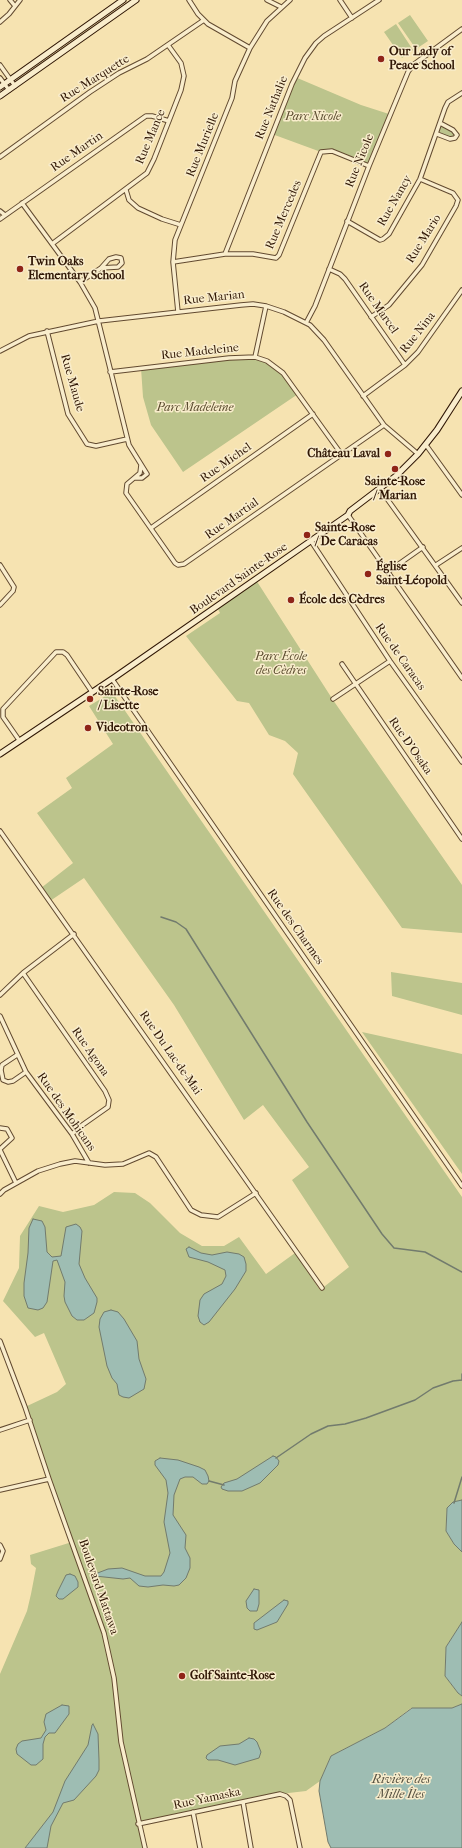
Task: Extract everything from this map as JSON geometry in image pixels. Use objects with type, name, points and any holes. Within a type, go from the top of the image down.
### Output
[{"type":"street","points":[[10,0],[15,6]]},
{"type":"street","points":[[0,22],[20,0]]},
{"type":"street","points":[[2,86],[123,0]]},
{"type":"street","points":[[0,96],[136,0]]},
{"type":"street","points":[[189,0],[204,20],[250,48]]},
{"type":"street","points":[[267,0],[281,7]]},
{"type":"street","name":"Rue Murielle","points":[[178,312],[173,262],[175,240],[232,98],[235,81],[250,48],[267,21],[290,0]]},
{"type":"street","points":[[340,0],[352,18]]},
{"type":"street","name":"Rue Nathalie","points":[[225,254],[277,120],[302,64],[316,43],[379,0]]},
{"type":"street","name":"Rue Marquette","points":[[0,157],[118,73],[147,59],[204,20]]},
{"type":"street","name":"Rue Nicole","points":[[306,323],[315,306],[368,166],[408,72],[424,56],[462,29]]},
{"type":"street","name":"Rue Mance","points":[[52,244],[147,173],[182,90],[184,76],[181,63],[168,45]]},
{"type":"street","points":[[0,65],[15,86]]},
{"type":"street","points":[[0,78],[2,86],[9,90]]},
{"type":"street","name":"Rue Nancy","points":[[347,222],[380,240],[389,234],[420,179],[448,102],[462,93]]},
{"type":"street","name":"Rue Martin","points":[[0,219],[22,202],[146,116],[152,116],[169,121]]},
{"type":"street","points":[[437,134],[450,139],[455,138],[456,135],[453,130],[440,123]]},
{"type":"street","name":"Rue Mercedes","points":[[173,262],[225,254],[253,254],[276,258],[279,255],[321,152],[332,150],[368,166]]},
{"type":"street","name":"Rue Mario","points":[[371,316],[389,305],[422,265],[456,206],[458,200],[453,193],[420,179]]},
{"type":"street","points":[[126,190],[128,200],[138,208],[162,219],[181,225]]},
{"type":"street","points":[[22,202],[80,282],[95,308],[129,445],[141,465]]},
{"type":"street","points":[[0,211],[5,216]]},
{"type":"street","points":[[80,282],[100,268],[109,259],[116,257],[121,258],[122,263],[118,267],[100,268]]},
{"type":"street","name":"Rue Marcel","points":[[329,269],[340,274],[345,279],[405,365]]},
{"type":"street","name":"Rue Nina","points":[[363,396],[405,365],[418,352],[462,290]]},
{"type":"street","name":"Rue Marian","points":[[0,351],[29,336],[47,331],[99,322],[241,304],[266,306],[284,312],[306,323],[324,340],[384,425],[418,454]]},
{"type":"street","points":[[255,357],[266,306]]},
{"type":"street","name":"Rue Maude","points":[[47,331],[67,410],[87,444],[96,446],[127,438]]},
{"type":"street","name":"Rue Madeleine","points":[[110,372],[230,358],[255,357],[267,361],[283,373],[342,455]]},
{"type":"street","name":"Boulevard Sainte-Rose","points":[[0,754],[112,679],[348,515],[350,511],[396,476],[418,454],[460,398],[462,391]]},
{"type":"street","name":"Rue Michel","points":[[151,528],[313,414]]},
{"type":"street","name":"Rue Martial","points":[[141,465],[141,470],[135,478],[127,484],[126,493],[175,563],[178,565],[184,564],[384,425]]},
{"type":"street","points":[[426,445],[462,495]]},
{"type":"street","name":"Rue Martial","points":[[135,478],[145,477],[147,474],[141,465]]},
{"type":"street","points":[[380,489],[462,603]]},
{"type":"street","points":[[348,515],[389,571],[462,678]]},
{"type":"street","name":"Rue de Caracas","points":[[311,541],[390,661],[462,762]]},
{"type":"street","points":[[389,571],[423,547]]},
{"type":"street","points":[[436,565],[462,548]]},
{"type":"street","points":[[0,565],[14,587],[13,591],[0,605]]},
{"type":"street","points":[[19,740],[3,717],[3,709],[56,652],[63,652],[66,655],[92,692]]},
{"type":"street","points":[[333,699],[390,661]]},
{"type":"street","name":"Rue D'Osaka","points":[[342,664],[462,839]]},
{"type":"street","name":"Rue des Charmes","points":[[112,679],[462,1186]]},
{"type":"street","name":"Rue Du Lac-de-Mai","points":[[0,830],[322,1288]]},
{"type":"street","points":[[0,995],[23,974],[74,934]]},
{"type":"street","name":"Rue Agona","points":[[23,974],[105,1091],[109,1100],[108,1107],[72,1134]]},
{"type":"street","name":"Rue des Mohicans","points":[[0,1016],[26,1072],[72,1134],[89,1163]]},
{"type":"street","name":"Rue des Mohicans","points":[[17,1055],[2,1065],[1,1070],[3,1080],[8,1082],[13,1081],[26,1072]]},
{"type":"street","points":[[0,1128],[7,1129],[12,1138],[0,1149],[16,1183]]},
{"type":"street","points":[[0,1194],[4,1190],[38,1171],[60,1164],[75,1161],[105,1165],[123,1164],[149,1153],[156,1157],[191,1210],[201,1215],[218,1217],[256,1193]]},
{"type":"street","name":"Boulevard Mattawa","points":[[0,1341],[30,1420],[49,1479],[104,1633],[111,1661],[121,1742],[138,1824],[145,1848]]},
{"type":"street","points":[[0,1430],[30,1420]]},
{"type":"street","points":[[0,1490],[49,1479]]},
{"type":"street","points":[[0,1545],[3,1551],[0,1559]]},
{"type":"street","name":"Rue Yamaska","points":[[138,1824],[280,1794],[286,1796],[290,1800],[300,1848]]},
{"type":"street","points":[[243,1802],[251,1848]]},
{"type":"street","points":[[193,1812],[200,1848]]},
{"type":"green space","points":[[410,15],[428,41],[416,49],[398,23]]},
{"type":"green space","points":[[396,24],[413,50],[402,58],[384,32]]},
{"type":"green space","name":"Parc Nicole","points":[[295,77],[361,105],[389,114],[369,166],[332,151],[321,152],[272,134]]},
{"type":"green space","points":[[440,123],[457,135],[455,138],[450,139],[437,134]]},
{"type":"green space","name":"Parc Madeleine","points":[[255,357],[267,361],[284,374],[298,394],[183,472],[151,425],[143,397],[141,368],[229,358]]},
{"type":"green space","name":"Parc École des Cèdres","points":[[256,580],[333,700],[462,885],[462,933],[402,928],[293,774],[298,753],[285,741],[269,735],[249,703],[237,701],[186,636],[220,613],[217,607]]},
{"type":"green space","points":[[112,692],[462,1197],[462,1500],[453,1502],[447,1508],[446,1531],[454,1544],[462,1552],[462,1622],[446,1647],[445,1676],[462,1696],[462,1704],[452,1708],[411,1708],[385,1728],[331,1756],[320,1781],[306,1791],[280,1794],[138,1824],[145,1848],[0,1848],[0,1674],[27,1611],[36,1568],[31,1564],[30,1555],[72,1542],[25,1407],[57,1392],[66,1384],[44,1333],[35,1337],[3,1301],[19,1268],[20,1236],[39,1206],[63,1212],[94,1205],[114,1192],[135,1193],[150,1203],[180,1233],[202,1246],[224,1246],[239,1237],[266,1274],[295,1253],[320,1290],[349,1267],[292,1180],[309,1167],[263,1105],[244,1120],[174,1005],[84,878],[50,901],[41,888],[73,863],[37,813],[72,788],[66,778],[113,744],[89,706]]},
{"type":"green space","points":[[391,972],[462,983],[462,1015],[392,996]]},
{"type":"green space","points":[[362,1032],[462,1054],[462,1174]]},
{"type":"water","points":[[33,1219],[42,1221],[45,1227],[47,1252],[52,1257],[61,1256],[66,1227],[76,1224],[80,1227],[82,1231],[79,1264],[85,1278],[97,1298],[94,1313],[84,1320],[77,1320],[72,1316],[65,1302],[65,1282],[57,1260],[53,1261],[47,1302],[43,1308],[38,1310],[28,1308],[24,1296],[24,1283],[28,1253],[29,1228]]},
{"type":"water","points":[[189,1247],[201,1253],[212,1255],[227,1252],[239,1254],[244,1257],[246,1264],[246,1271],[235,1289],[209,1322],[204,1325],[200,1322],[198,1316],[200,1300],[204,1294],[222,1284],[226,1276],[225,1270],[208,1262],[189,1257],[186,1249]]},
{"type":"water","points":[[111,1310],[118,1312],[124,1319],[137,1341],[139,1359],[146,1379],[144,1389],[129,1398],[119,1395],[117,1384],[112,1378],[107,1366],[99,1327],[100,1319],[104,1312]]},
{"type":"water","points":[[273,1456],[279,1461],[278,1465],[260,1483],[242,1491],[228,1491],[222,1489],[221,1487],[224,1483],[237,1479]]},
{"type":"water","points":[[160,1458],[178,1460],[199,1467],[205,1470],[208,1476],[209,1481],[207,1484],[202,1484],[193,1477],[185,1477],[180,1479],[174,1495],[173,1515],[186,1535],[185,1548],[190,1558],[190,1568],[186,1578],[179,1585],[148,1587],[139,1586],[130,1578],[123,1579],[95,1576],[95,1574],[108,1569],[122,1568],[145,1576],[161,1576],[164,1572],[170,1553],[164,1522],[168,1493],[166,1480],[155,1465],[155,1461]]},
{"type":"water","points":[[462,1500],[462,1552],[454,1544],[446,1531],[447,1508],[453,1502]]},
{"type":"water","points":[[70,1574],[75,1576],[78,1582],[78,1587],[63,1599],[59,1599],[56,1596],[58,1591],[66,1575]]},
{"type":"water","points":[[254,1589],[259,1590],[259,1604],[257,1611],[250,1611],[247,1608],[246,1601]]},
{"type":"water","points":[[284,1600],[288,1601],[288,1604],[277,1622],[257,1630],[254,1629],[254,1623]]},
{"type":"water","points":[[462,1622],[462,1696],[445,1676],[446,1647]]},
{"type":"water","name":"Rivière des Mille Îles","points":[[462,1704],[462,1848],[331,1848],[328,1842],[319,1791],[320,1781],[331,1756],[385,1728],[412,1708],[452,1708]]},
{"type":"water","points":[[62,1705],[69,1706],[69,1714],[55,1733],[49,1733],[45,1737],[43,1744],[43,1759],[36,1765],[31,1765],[17,1754],[16,1749],[18,1744],[22,1741],[41,1738],[46,1730],[44,1722],[46,1714]]},
{"type":"water","points":[[93,1724],[98,1734],[99,1770],[96,1776],[74,1800],[63,1803],[51,1826],[47,1848],[25,1848],[53,1812],[65,1781],[88,1745]]},
{"type":"water","points":[[249,1738],[254,1739],[257,1742],[261,1752],[259,1758],[235,1765],[218,1760],[208,1760],[206,1758],[207,1755],[220,1746],[239,1744]]},
{"type":"waterway","points":[[161,917],[176,922],[186,929],[307,1122],[382,1234],[394,1248],[425,1252],[462,1272]]},
{"type":"waterway","points":[[462,1374],[462,1379]]},
{"type":"waterway","points":[[276,1458],[311,1434],[328,1426],[345,1424],[366,1418],[415,1400],[433,1388],[453,1381],[462,1380]]},
{"type":"waterway","points":[[454,1503],[462,1477]]},
{"type":"waterway","points":[[209,1481],[224,1485]]},
{"type":"place","name":"Our Lady of Peace School","points":[[381,59]]},
{"type":"place","name":"Twin Oaks Elementary School","points":[[20,269]]},
{"type":"place","name":"Château Laval","points":[[388,454]]},
{"type":"place","name":"Sainte-Rose / Marian","points":[[395,469]]},
{"type":"place","name":"Sainte-Rose / De Caracas","points":[[307,535]]},
{"type":"place","name":"Église Saint-Léopold","points":[[368,574]]},
{"type":"place","name":"École des Cèdres","points":[[291,600]]},
{"type":"place","name":"Sainte-Rose / Lisette","points":[[90,699]]},
{"type":"place","name":"Videotron","points":[[88,728]]},
{"type":"place","name":"Golf Sainte-Rose","points":[[182,1676]]}]
